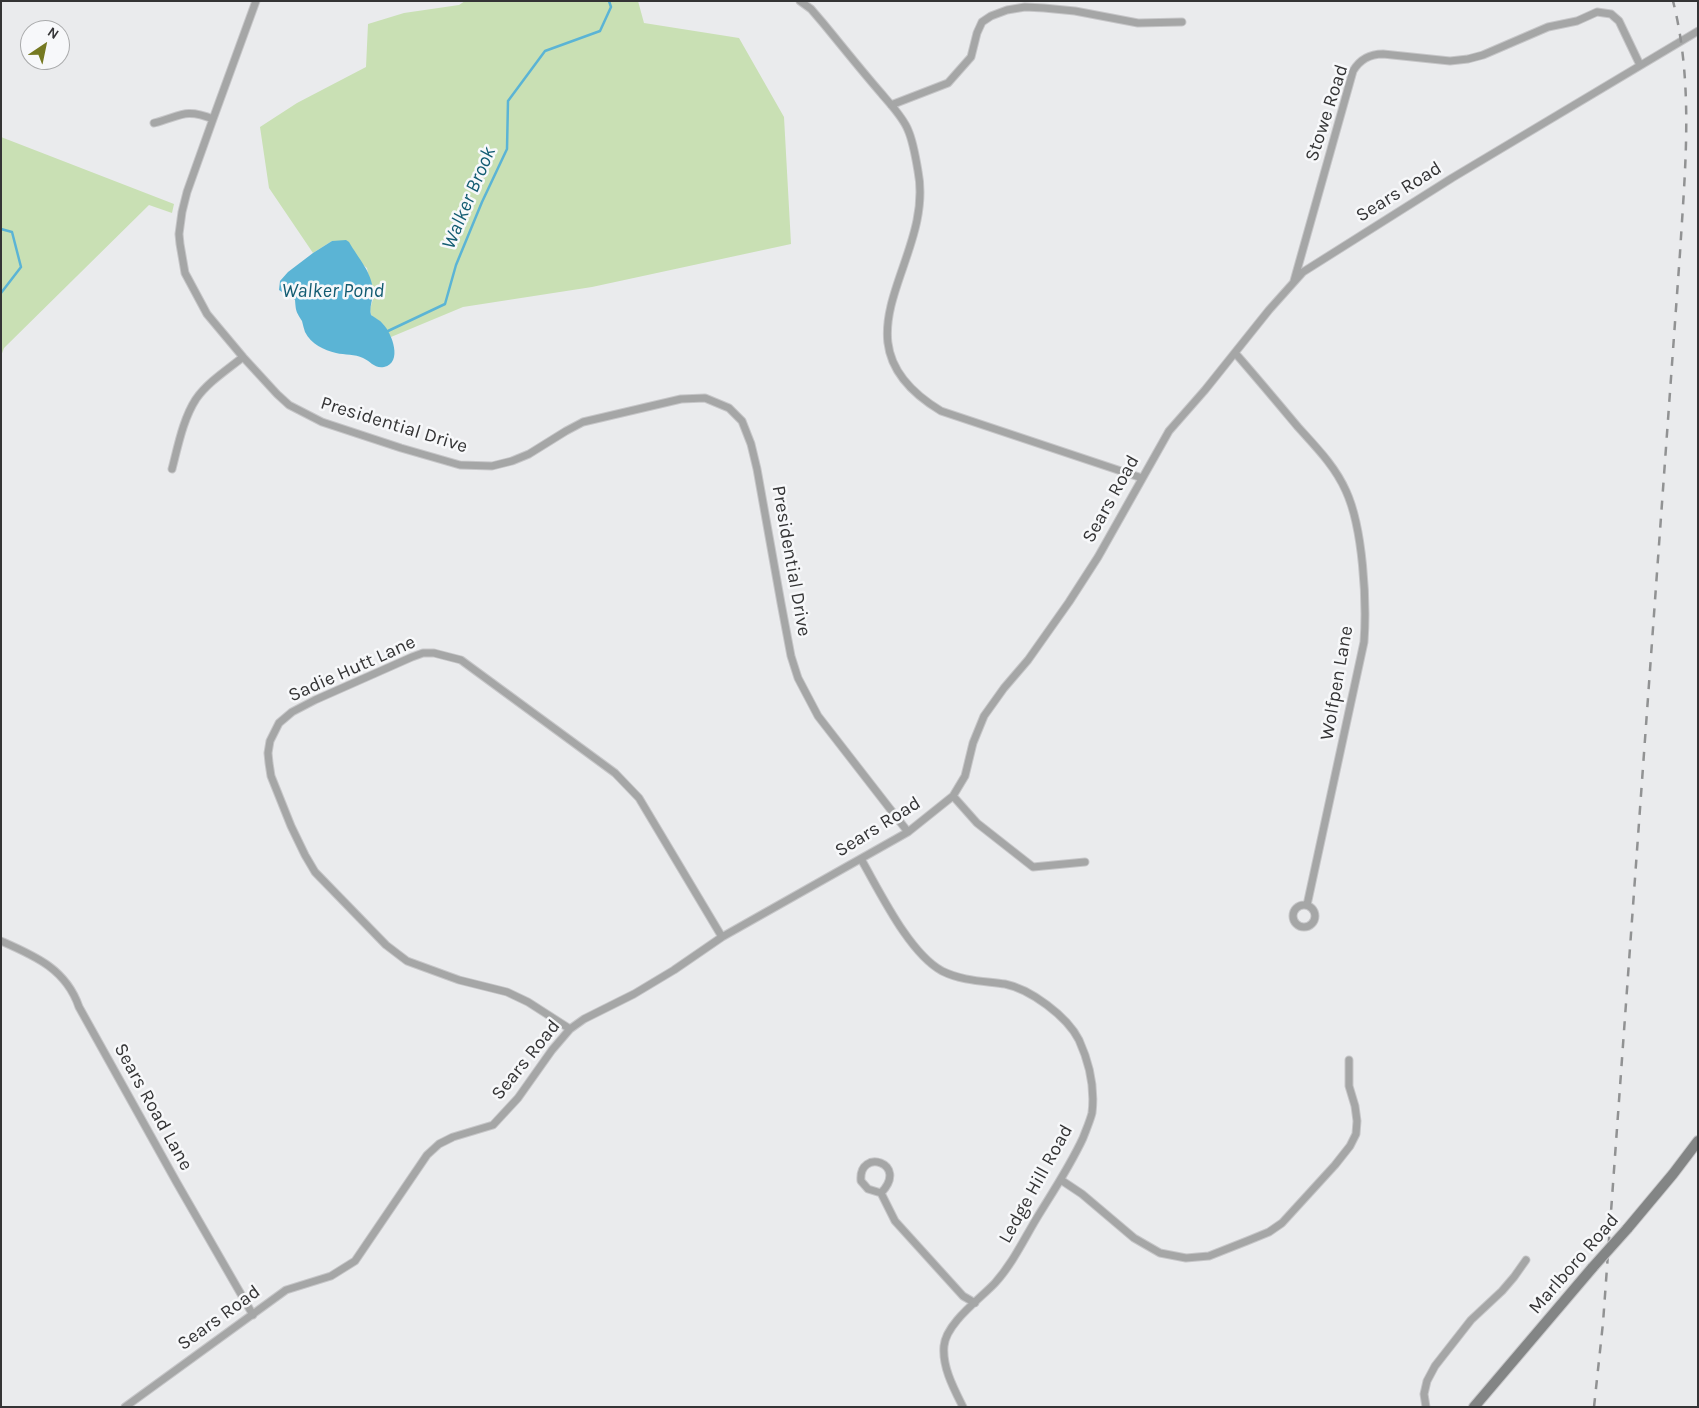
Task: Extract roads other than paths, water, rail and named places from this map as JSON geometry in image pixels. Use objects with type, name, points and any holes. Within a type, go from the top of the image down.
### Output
[{"type":"main road","name":"Marlboro Road","points":[[1474,1407],[1627,1229],[1698,1141]]},
{"type":"street","name":"Presidential Drive","points":[[256,1],[187,192],[182,212],[179,234],[185,273],[207,314],[243,358],[289,405],[322,422],[374,440],[460,465],[492,466],[512,461],[529,454],[583,422],[681,399],[705,398],[729,408],[742,421],[752,444],[791,656],[798,678],[818,716],[908,832]]},
{"type":"street","points":[[800,1],[817,16],[891,105],[908,130],[919,172],[918,214],[903,268],[891,300],[887,320],[889,351],[901,376],[916,394],[941,411],[1142,478]]},
{"type":"street","points":[[891,105],[948,83],[971,57],[982,22],[991,16],[1007,10],[1044,8],[1076,11],[1138,23],[1182,22]]},
{"type":"street","name":"Stowe Road","points":[[1294,281],[1353,71],[1361,60],[1373,54],[1450,61],[1468,59],[1483,55],[1548,27],[1577,21],[1597,12],[1610,14],[1619,21],[1640,65]]},
{"type":"street","name":"Sears Road","points":[[125,1407],[286,1290],[331,1276],[355,1261],[427,1155],[439,1144],[454,1137],[487,1128],[494,1124],[518,1098],[552,1050],[570,1029],[671,972],[722,937],[908,832],[953,796],[965,776],[973,742],[984,716],[993,701],[1028,660],[1056,621],[1098,556],[1176,422],[1236,354],[1294,281],[1303,272],[1339,248],[1698,31]]},
{"type":"street","points":[[154,123],[191,112],[213,119]]},
{"type":"street","name":"Wolfpen Lane","points":[[1236,354],[1333,468],[1350,501],[1362,563],[1365,631],[1362,653],[1307,905]]},
{"type":"street","points":[[172,469],[190,410],[197,399],[207,387],[243,358]]},
{"type":"street","name":"Sadie Hutt Lane","points":[[570,1029],[528,1002],[507,992],[460,980],[407,961],[386,945],[315,872],[291,826],[271,776],[268,749],[273,734],[282,720],[314,700],[412,657],[434,653],[461,660],[574,742],[628,785],[639,798],[722,937]]},
{"type":"street","points":[[953,796],[977,823],[1033,867],[1085,862]]},
{"type":"street","name":"Ledge Hill Road","points":[[861,859],[912,943],[930,962],[943,971],[972,980],[1007,985],[1033,996],[1059,1015],[1078,1038],[1088,1065],[1094,1094],[1092,1115],[1072,1163],[1014,1257],[996,1281],[947,1333],[944,1346],[945,1361],[951,1384],[963,1407]]},
{"type":"street","name":"Sears Road Lane","points":[[1,941],[37,958],[54,970],[67,983],[252,1315]]},
{"type":"street","points":[[1061,1180],[1082,1194],[1134,1238],[1160,1253],[1186,1258],[1210,1256],[1248,1241],[1269,1232],[1282,1223],[1350,1146],[1356,1134],[1357,1120],[1349,1086],[1349,1060]]},
{"type":"street","points":[[881,1193],[890,1181],[888,1168],[879,1162],[872,1162],[867,1164],[862,1170],[860,1182],[868,1189],[881,1193],[895,1221],[963,1296],[975,1303]]},
{"type":"street","points":[[1426,1407],[1424,1394],[1427,1381],[1435,1366],[1471,1320],[1508,1284],[1526,1260]]},
{"type":"water","name":"Walker Pond","points":[[346,240],[367,271],[372,284],[371,315],[386,328],[394,347],[393,360],[384,367],[375,366],[366,359],[353,355],[331,352],[314,343],[305,332],[295,300],[279,290],[280,281],[288,272],[313,253],[332,241]]},
{"type":"waterway","name":"Walker Brook","points":[[388,331],[445,304],[456,265],[482,202],[507,149],[508,101],[545,51],[600,31],[611,7],[609,1]]},
{"type":"waterway","points":[[1,229],[12,232],[21,267],[1,293]]},
{"type":"railway","points":[[1594,1407],[1603,1323],[1686,158],[1684,64],[1680,32],[1673,1]]}]
